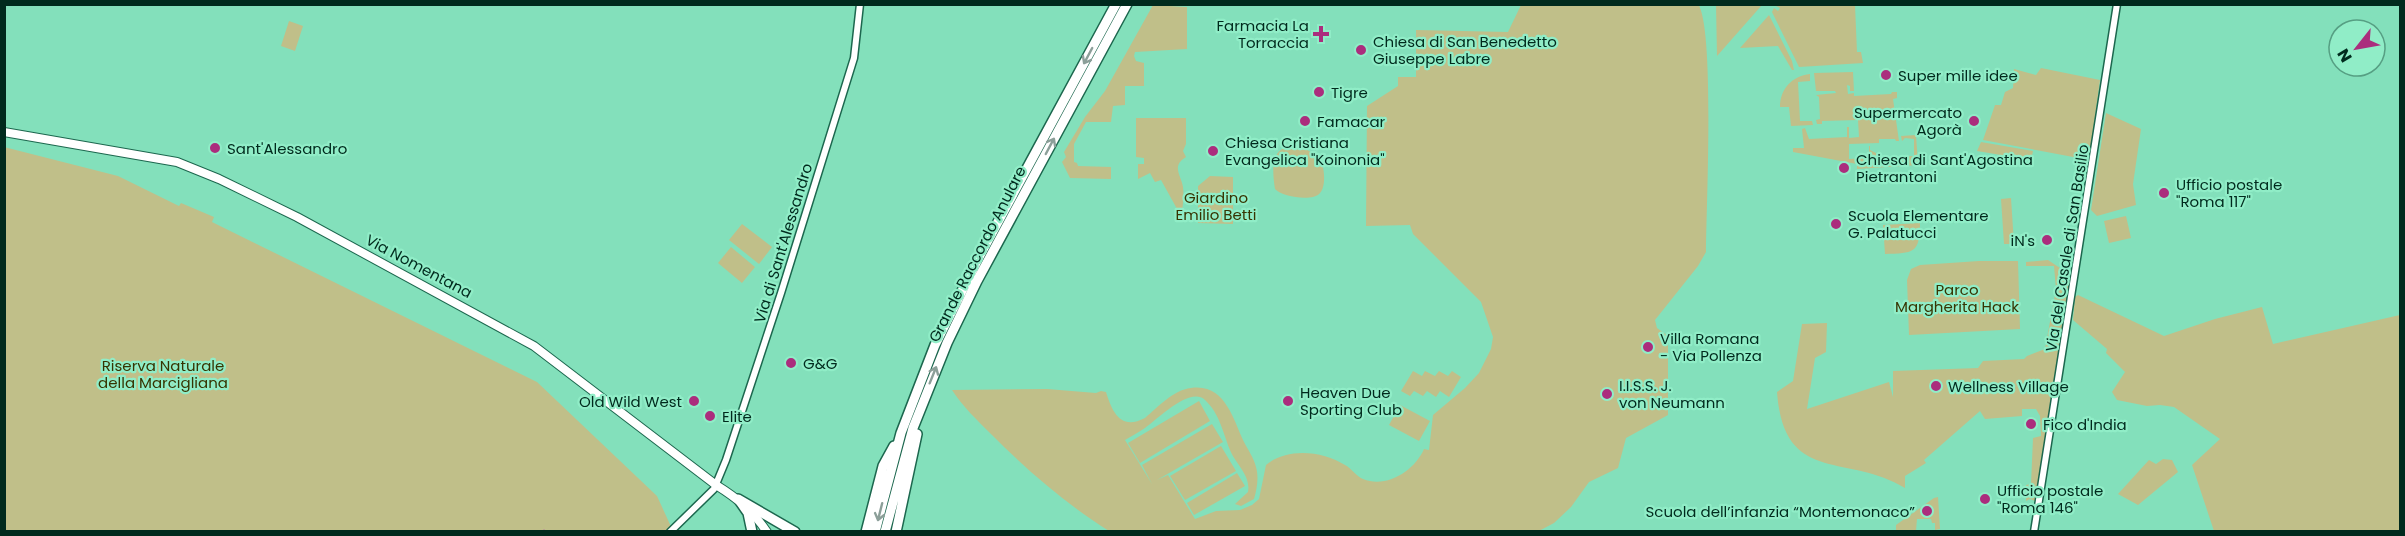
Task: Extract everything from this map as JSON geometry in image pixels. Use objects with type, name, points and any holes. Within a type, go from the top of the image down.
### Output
[{"type":"highway","name":"Grande Raccordo Anulare","points":[[876,531],[901,433],[922,376],[959,295],[1116,4]]},
{"type":"highway","name":"Grande Raccordo Anulare","points":[[885,531],[908,447],[947,343],[977,281],[1127,4]]},
{"type":"highway","points":[[896,531],[908,483],[920,411]]},
{"type":"highway","points":[[866,531],[884,463],[901,433]]},
{"type":"highway","points":[[738,499],[748,513],[752,531]]},
{"type":"highway","points":[[738,499],[795,531]]},
{"type":"main road","name":"Via Nomentana","points":[[4,132],[177,162],[219,179],[297,217],[534,346],[716,485],[738,499],[756,515],[767,531]]},
{"type":"street","name":"Via di Sant'Alessandro","points":[[716,485],[781,293],[854,58],[860,4]]},
{"type":"street","name":"Via del Casale di San Basilio","points":[[2034,531],[2117,4]]},
{"type":"street","points":[[670,531],[716,485]]},
{"type":"green space","points":[[1698,4],[1703,20],[1708,82],[1706,252],[1698,266],[1655,320],[1657,328],[1668,336],[1668,415],[1626,438],[1618,468],[1589,482],[1571,507],[1554,523],[1537,532],[1109,531],[1078,510],[1034,474],[976,419],[952,390],[1047,389],[1096,393],[1101,391],[1106,392],[1118,417],[1129,422],[1145,418],[1166,400],[1184,389],[1203,388],[1212,391],[1226,404],[1254,460],[1257,487],[1254,499],[1241,506],[1235,504],[1248,492],[1247,480],[1230,450],[1214,411],[1205,400],[1199,397],[1191,397],[1174,405],[1145,428],[1125,440],[1152,484],[1142,465],[1212,424],[1223,442],[1157,480],[1168,475],[1195,519],[1216,511],[1240,510],[1252,505],[1259,499],[1266,465],[1284,455],[1316,454],[1336,460],[1360,478],[1372,481],[1399,476],[1414,464],[1424,449],[1429,450],[1433,415],[1479,373],[1491,349],[1493,337],[1481,302],[1413,234],[1410,225],[1366,226],[1367,106],[1398,86],[1398,77],[1416,77],[1416,30],[1508,32],[1521,5]]},
{"type":"green space","points":[[1153,5],[1187,7],[1187,49],[1135,52],[1136,61],[1144,63],[1144,86],[1125,86],[1125,105],[1113,106],[1111,122],[1086,122],[1074,144],[1074,162],[1078,166],[1111,167],[1111,179],[1070,178],[1062,162],[1066,157],[1064,152],[1085,117],[1105,91]]},
{"type":"green space","points":[[1716,5],[1762,5],[1717,56]]},
{"type":"green space","points":[[1777,5],[1855,5],[1857,52],[1861,52],[1863,63],[1799,67],[1772,12],[1774,8],[1778,11],[1780,8]]},
{"type":"green space","points":[[1769,15],[1792,61],[1794,70],[1778,46],[1740,48]]},
{"type":"green space","points":[[289,21],[303,26],[295,51],[281,46]]},
{"type":"green space","points":[[2041,68],[2100,80],[2089,160],[1983,140],[1995,105],[2001,105],[2005,92],[2013,88],[2014,69],[2036,75]]},
{"type":"green space","points":[[1853,72],[1854,91],[1850,91],[1850,86],[1847,85],[1848,94],[1854,93],[1854,96],[1897,92],[1897,98],[1893,99],[1899,141],[1879,139],[1879,143],[1849,144],[1849,159],[1869,158],[1869,146],[1870,150],[1876,153],[1876,158],[1914,156],[1914,139],[1905,138],[1902,141],[1901,136],[1916,135],[1918,165],[1857,169],[1857,164],[1793,152],[1793,148],[1804,148],[1802,129],[1805,128],[1809,139],[1847,137],[1847,127],[1849,127],[1849,138],[1859,137],[1858,120],[1822,121],[1822,124],[1817,124],[1816,120],[1820,119],[1819,97],[1816,95],[1836,93],[1835,91],[1816,91],[1814,73]]},
{"type":"green space","points":[[1810,74],[1810,81],[1798,82],[1800,121],[1812,121],[1813,125],[1791,126],[1789,107],[1780,107],[1782,95],[1788,84],[1798,77]]},
{"type":"green space","points":[[2106,113],[2141,129],[2133,184],[2136,205],[2097,216],[2091,210]]},
{"type":"green space","points":[[1136,118],[1186,118],[1186,144],[1183,151],[1186,157],[1181,160],[1178,167],[1183,190],[1181,216],[1161,180],[1155,182],[1150,173],[1138,179],[1138,164],[1144,164],[1144,158],[1136,157]]},
{"type":"green space","points":[[1981,142],[2033,151],[2031,160],[1977,151]]},
{"type":"green space","name":"Riserva Naturale della Marcigliana","points":[[4,147],[118,176],[179,206],[181,203],[214,217],[212,222],[537,382],[657,496],[673,531],[5,531]]},
{"type":"green space","points":[[1284,148],[1307,150],[1319,156],[1324,180],[1320,193],[1316,196],[1298,197],[1275,189],[1274,160]]},
{"type":"green space","name":"Giardino Emilio Betti","points":[[1210,176],[1233,177],[1233,224],[1198,223],[1198,186]]},
{"type":"green space","points":[[2011,198],[2014,244],[2004,244],[2001,199]]},
{"type":"green space","points":[[2126,216],[2131,238],[2109,243],[2104,221]]},
{"type":"green space","points":[[1920,223],[1918,241],[1913,250],[1885,254],[1883,225]]},
{"type":"green space","points":[[742,224],[772,247],[759,264],[729,240]]},
{"type":"green space","points":[[731,247],[755,267],[742,283],[718,263]]},
{"type":"green space","points":[[2048,260],[2063,270],[2069,284],[2035,501],[2030,499],[2026,501],[2026,485],[2031,484],[2033,438],[2041,436],[2040,416],[2036,409],[2022,409],[2022,416],[1985,419],[1980,411],[1924,460],[1926,463],[1905,476],[1905,488],[1883,477],[1822,462],[1805,454],[1792,442],[1782,422],[1777,392],[1793,381],[1802,324],[1827,323],[1826,352],[1815,358],[1807,409],[1889,382],[1893,397],[1893,371],[1978,368],[1983,361],[2024,359],[2045,349],[2056,289],[2054,266],[2026,266],[2026,262]]},
{"type":"green space","name":"Parco Margherita Hack","points":[[2018,261],[2020,329],[1909,335],[1907,280],[1911,269],[1920,265]]},
{"type":"green space","points":[[2078,295],[2164,336],[2215,319],[2262,307],[2273,344],[2400,315],[2400,531],[2214,531],[2192,465],[2220,439],[2174,407],[2147,406],[2117,400],[2112,392],[2125,372],[2106,353],[2107,349],[2073,320],[2075,297]]},
{"type":"green space","points":[[1413,371],[1422,376],[1425,371],[1435,376],[1439,371],[1448,376],[1452,371],[1461,377],[1449,397],[1440,391],[1436,397],[1427,391],[1423,396],[1414,391],[1410,396],[1401,391]]},
{"type":"green space","points":[[1199,401],[1210,421],[1140,463],[1128,443]]},
{"type":"green space","points":[[1400,405],[1430,421],[1419,441],[1389,425]]},
{"type":"green space","points":[[1221,446],[1236,471],[1185,500],[1170,476]]},
{"type":"green space","points":[[2163,459],[2172,460],[2178,472],[2138,505],[2118,494],[2149,460],[2156,464]]},
{"type":"green space","points":[[1237,473],[1245,486],[1194,515],[1187,503]]},
{"type":"green space","name":"Scuola dell’infanzia “Montemonaco”","points":[[1938,497],[1940,529],[1935,530],[1935,523],[1932,523],[1931,519],[1917,519],[1916,531],[1896,531],[1896,525]]},
{"type":"place","name":"Farmacia La Torraccia","points":[[1321,34]]},
{"type":"place","name":"Chiesa di San Benedetto Giuseppe Labre","points":[[1361,50]]},
{"type":"place","name":"Super mille idee","points":[[1886,75]]},
{"type":"place","name":"Tigre","points":[[1319,92]]},
{"type":"place","name":"Famacar","points":[[1305,121]]},
{"type":"place","name":"Supermercato Agorà","points":[[1974,121]]},
{"type":"place","name":"Sant'Alessandro","points":[[215,148]]},
{"type":"place","name":"Chiesa Cristiana Evangelica \"Koinonia\"","points":[[1213,151]]},
{"type":"place","name":"Chiesa di Sant'Agostina Pietrantoni","points":[[1844,168]]},
{"type":"place","name":"Ufficio postale \"Roma 117\"","points":[[2164,193]]},
{"type":"place","name":"Scuola Elementare G. Palatucci","points":[[1836,224]]},
{"type":"place","name":"iN's","points":[[2047,240]]},
{"type":"place","name":"Villa Romana - Via Pollenza","points":[[1648,347]]},
{"type":"place","name":"G&G","points":[[791,363]]},
{"type":"place","name":"Wellness Village","points":[[1936,386]]},
{"type":"place","name":"I.I.S.S. J. von Neumann","points":[[1607,394]]},
{"type":"place","name":"Old Wild West","points":[[694,401]]},
{"type":"place","name":"Heaven Due Sporting Club","points":[[1288,401]]},
{"type":"place","name":"Elite","points":[[710,416]]},
{"type":"place","name":"Fico d'India","points":[[2031,424]]},
{"type":"place","name":"Ufficio postale \"Roma 146\"","points":[[1985,499]]},
{"type":"place","name":"Scuola dell’infanzia “Montemonaco”","points":[[1927,511]]}]
